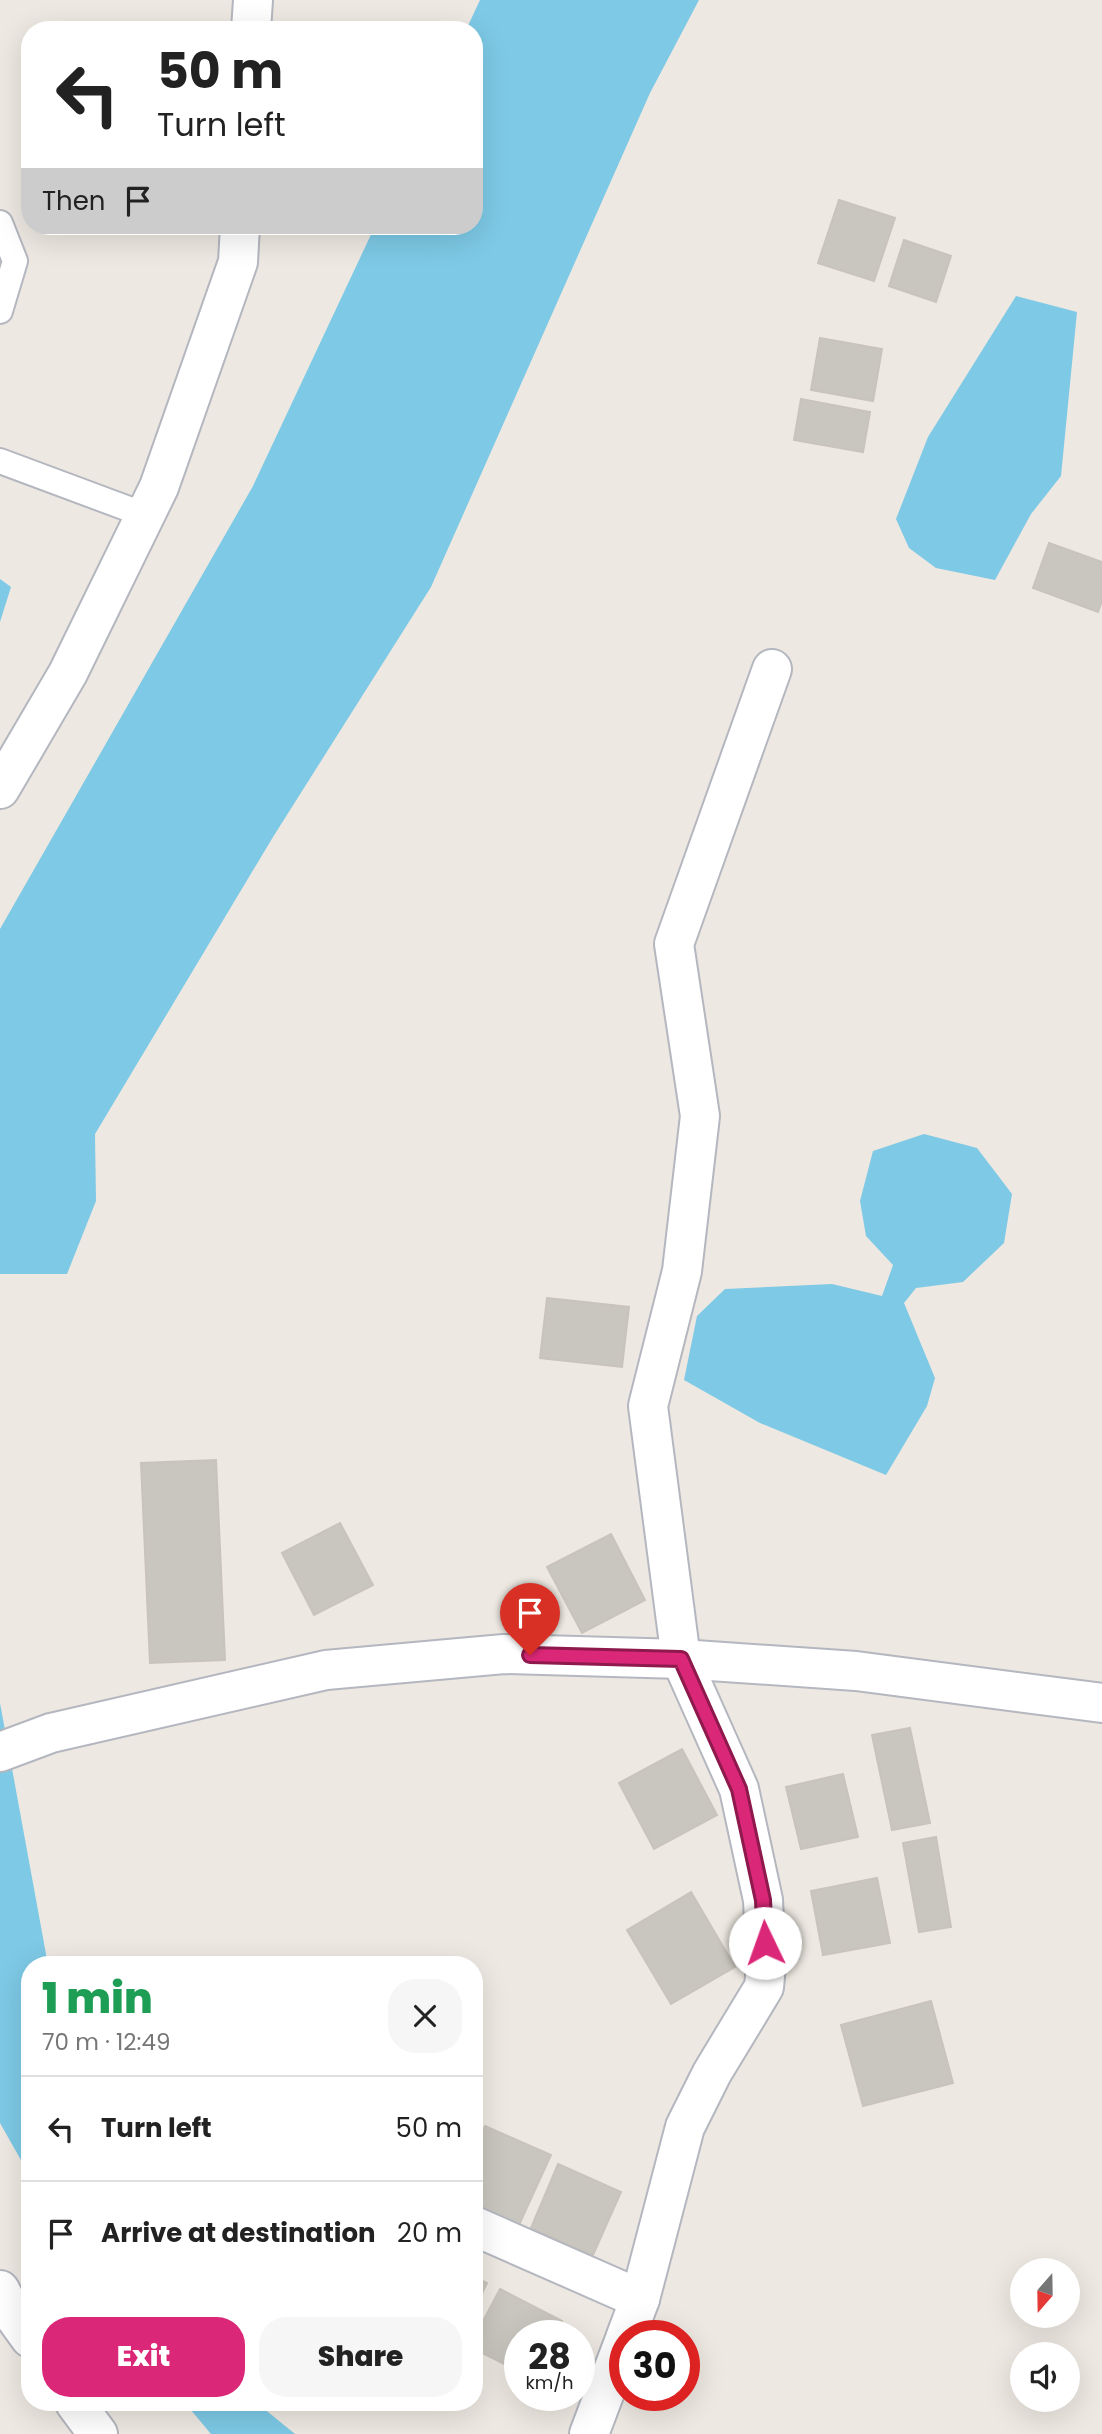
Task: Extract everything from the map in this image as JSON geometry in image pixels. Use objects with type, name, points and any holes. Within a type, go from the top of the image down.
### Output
[{"type":"street","points":[[252,21],[253,0]]},
{"type":"street","points":[[0,789],[68,673],[159,487],[238,262],[240,235]]},
{"type":"street","points":[[632,2320],[640,2299],[685,2127],[712,2073],[764,1987],[766,1965],[763,1900],[739,1789],[681,1659],[649,1406],[682,1271],[700,1116],[674,944],[772,669]]},
{"type":"street","points":[[0,1752],[51,1733],[327,1670],[504,1654],[681,1659],[856,1671],[1102,1703]]},
{"type":"street","points":[[483,2230],[640,2299]]},
{"type":"street","points":[[0,2290],[21,2326]]},
{"type":"street","points":[[589,2434],[609,2381]]},
{"type":"street","points":[[81,2411],[97,2434]]},
{"type":"lane","points":[[0,223],[15,261],[0,311]]},
{"type":"lane","points":[[0,461],[145,515]]},
{"type":"water","points":[[480,0],[699,0],[650,93],[431,587],[273,837],[95,1134],[96,1201],[67,1274],[0,1274],[0,929],[253,486],[371,235],[483,235],[483,21],[470,21]]},
{"type":"water","points":[[1016,296],[1077,312],[1061,476],[1031,514],[995,580],[936,568],[909,548],[896,519],[928,437]]},
{"type":"water","points":[[0,579],[11,587],[0,622]]},
{"type":"water","points":[[924,1134],[977,1148],[1012,1194],[1004,1243],[963,1282],[916,1288],[904,1303],[935,1378],[927,1406],[886,1475],[760,1423],[684,1380],[697,1316],[725,1289],[832,1284],[882,1296],[893,1265],[866,1236],[860,1201],[873,1151]]},
{"type":"water","points":[[0,1703],[46,1956],[21,1956],[21,2160],[0,2123]]},
{"type":"water","points":[[192,2411],[267,2411],[295,2434],[211,2434]]},
{"type":"building","points":[[839,200],[895,218],[874,281],[818,263]]},
{"type":"building","points":[[904,240],[951,256],[936,302],[889,286]]},
{"type":"building","points":[[820,338],[882,349],[873,401],[811,390]]},
{"type":"building","points":[[801,399],[870,412],[863,452],[794,440]]},
{"type":"building","points":[[1049,543],[1102,562],[1102,601],[1098,612],[1033,588]]},
{"type":"building","points":[[547,1298],[629,1307],[622,1367],[540,1358]]},
{"type":"building","points":[[216,1460],[225,1660],[150,1663],[141,1463]]},
{"type":"building","points":[[340,1523],[373,1585],[314,1615],[282,1553]]},
{"type":"building","points":[[611,1534],[645,1600],[582,1633],[547,1567]]},
{"type":"building","points":[[910,1728],[930,1823],[892,1830],[872,1735]]},
{"type":"building","points":[[682,1749],[717,1815],[654,1849],[619,1783]]},
{"type":"building","points":[[843,1774],[858,1837],[801,1849],[786,1787]]},
{"type":"building","points":[[936,1837],[951,1927],[919,1932],[903,1843]]},
{"type":"building","points":[[877,1878],[890,1943],[823,1955],[811,1891]]},
{"type":"building","points":[[691,1892],[735,1967],[671,2004],[627,1930]]},
{"type":"building","points":[[931,2001],[953,2083],[863,2106],[841,2025]]},
{"type":"building","points":[[485,2126],[551,2155],[519,2225],[483,2209]]},
{"type":"building","points":[[558,2164],[621,2192],[593,2255],[531,2228]]},
{"type":"building","points":[[500,2289],[560,2320],[504,2320],[504,2364],[483,2354],[483,2321]]},
{"type":"route","points":[[530,1655],[681,1659],[739,1789],[763,1900],[765,1943]]}]
